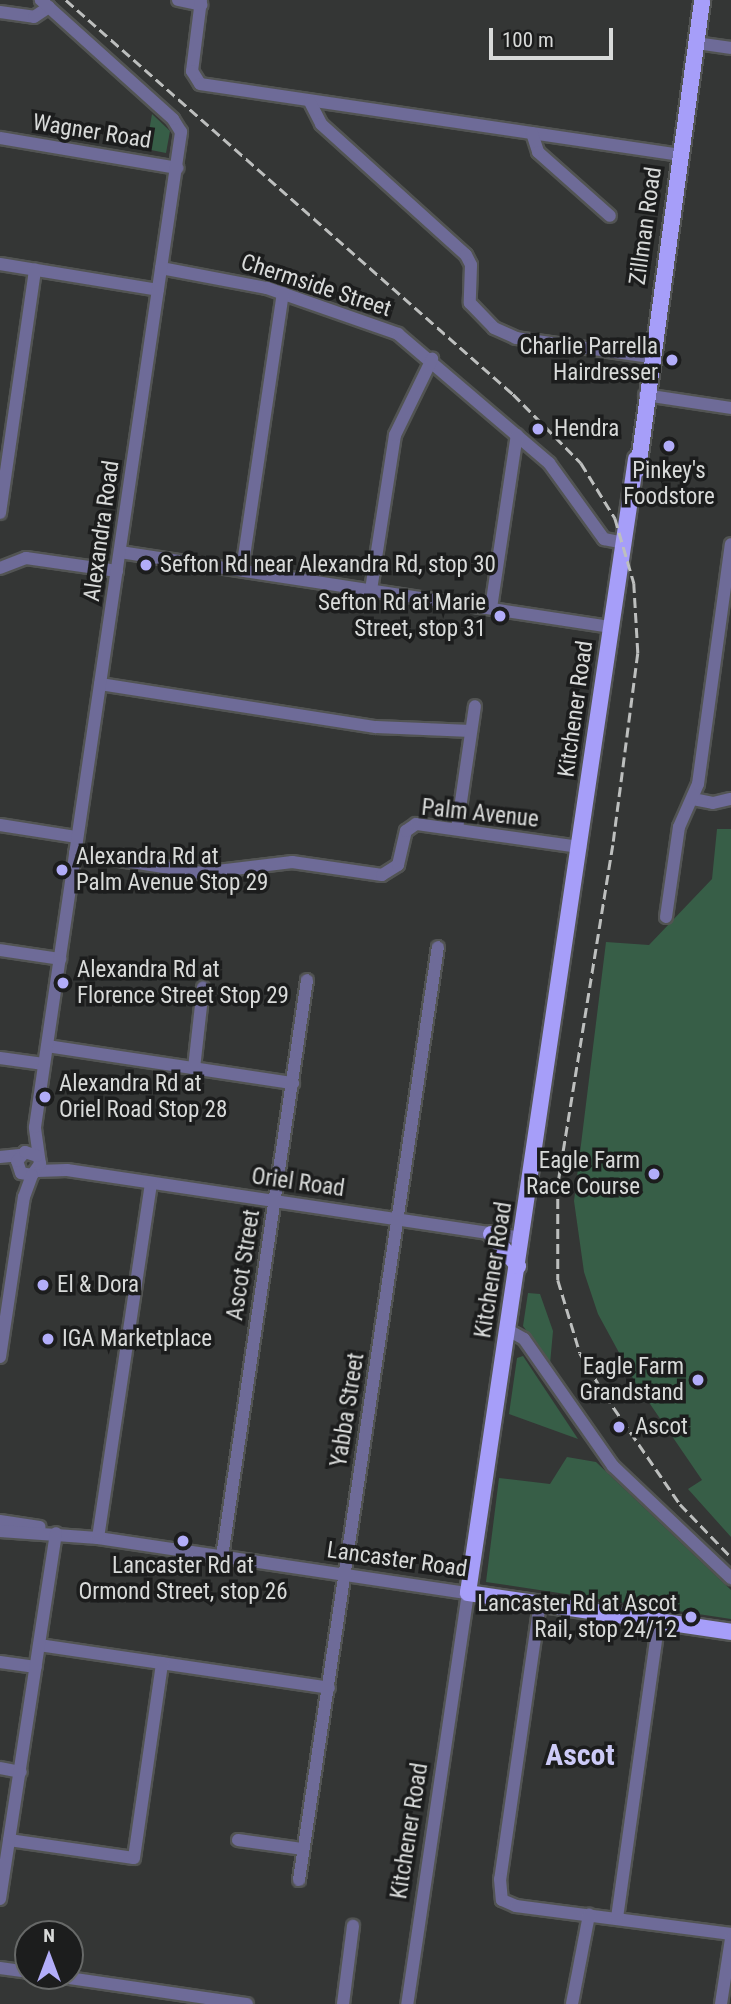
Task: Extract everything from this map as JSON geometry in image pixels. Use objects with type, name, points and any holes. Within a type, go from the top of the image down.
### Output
[{"type":"main road","name":"Zillman Road","points":[[624,543],[702,0]]},
{"type":"main road","name":"Kitchener Road","points":[[468,1593],[624,543]]},
{"type":"main road","points":[[491,1234],[517,1266]]},
{"type":"main road","name":"Lancaster Road","points":[[468,1593],[731,1632]]},
{"type":"street","points":[[178,0],[201,2],[192,67],[195,80],[310,102],[679,155]]},
{"type":"street","points":[[0,12],[34,17],[45,4]]},
{"type":"street","name":"Alexandra Road","points":[[0,1357],[5,1286],[24,1197],[35,1127],[181,132],[178,124],[45,4]]},
{"type":"street","points":[[696,43],[731,48]]},
{"type":"street","points":[[310,102],[321,124],[466,255],[471,265],[470,303],[494,328],[516,338],[650,357]]},
{"type":"street","points":[[532,133],[538,152],[610,216]]},
{"type":"street","name":"Wagner Road","points":[[0,138],[177,167]]},
{"type":"street","points":[[0,264],[158,290]]},
{"type":"street","name":"Chermside Street","points":[[161,268],[283,293],[376,324],[432,359],[557,471],[604,539],[624,543]]},
{"type":"street","points":[[0,513],[35,270]]},
{"type":"street","points":[[242,570],[283,293]]},
{"type":"street","points":[[371,590],[395,435],[432,359]]},
{"type":"street","points":[[645,395],[731,408]]},
{"type":"street","points":[[491,608],[517,435]]},
{"type":"street","points":[[666,917],[679,827],[693,799],[725,622],[731,544]]},
{"type":"street","points":[[0,552],[4,566],[26,558],[117,571]]},
{"type":"street","points":[[120,552],[611,627]]},
{"type":"street","points":[[100,684],[376,727],[471,731]]},
{"type":"street","points":[[457,829],[475,706]]},
{"type":"street","points":[[693,799],[713,803],[731,799]]},
{"type":"street","points":[[0,825],[78,837]]},
{"type":"street","name":"Palm Avenue","points":[[75,853],[201,873],[292,862],[382,875],[398,865],[411,825],[580,847]]},
{"type":"street","name":"Yabba Street","points":[[299,1880],[438,947]]},
{"type":"street","points":[[0,950],[60,959]]},
{"type":"street","name":"Ascot Street","points":[[222,1557],[307,980]]},
{"type":"street","points":[[194,1068],[203,988]]},
{"type":"street","points":[[47,1046],[292,1083]]},
{"type":"street","points":[[0,1058],[44,1064]]},
{"type":"street","name":"Oriel Road","points":[[0,1157],[67,1170],[522,1238]]},
{"type":"street","name":"Oriel Road","points":[[0,1163],[29,1164]]},
{"type":"street","points":[[98,1538],[151,1183]]},
{"type":"street","points":[[508,1330],[524,1339],[613,1466],[731,1578]]},
{"type":"street","name":"Lancaster Road","points":[[0,1521],[56,1533]]},
{"type":"street","name":"Lancaster Road","points":[[0,1531],[98,1538],[468,1593]]},
{"type":"street","points":[[0,1893],[21,1772],[56,1533]]},
{"type":"street","name":"Kitchener Road","points":[[407,2004],[468,1593]]},
{"type":"street","points":[[540,1603],[500,1879],[502,1899],[511,1905],[731,1936],[721,2004]]},
{"type":"street","points":[[617,1918],[659,1621]]},
{"type":"street","points":[[39,1645],[329,1688]]},
{"type":"street","points":[[0,1662],[36,1667]]},
{"type":"street","points":[[9,1840],[134,1858],[162,1663]]},
{"type":"street","points":[[0,1768],[21,1772]]},
{"type":"street","points":[[238,1840],[303,1849]]},
{"type":"street","points":[[572,2004],[589,1915]]},
{"type":"street","points":[[343,2004],[353,1926]]},
{"type":"street","points":[[84,1982],[167,1998],[247,2004]]},
{"type":"green space","points":[[152,114],[170,131],[166,153],[146,149]]},
{"type":"green space","name":"Eagle Farm Race Course","points":[[717,829],[731,829],[731,1537],[688,1489],[702,1480],[635,1382],[598,1314],[584,1272],[574,1201],[606,942],[649,945],[712,879]]},
{"type":"green space","points":[[528,1293],[540,1294],[553,1331],[550,1364],[523,1326]]},
{"type":"green space","points":[[523,1356],[578,1439],[509,1414],[517,1358]]},
{"type":"green space","points":[[567,1457],[596,1462],[731,1590],[731,1619],[486,1582],[499,1478],[550,1484]]},
{"type":"railway","points":[[66,0],[513,394],[581,463],[615,518],[634,583],[638,653],[613,845],[558,1184],[558,1280],[580,1353],[605,1395],[680,1504],[731,1557]]},
{"type":"place","name":"Charlie Parrella Hairdresser","points":[[672,360]]},
{"type":"place","name":"Hendra","points":[[538,429]]},
{"type":"place","name":"Pinkey's Foodstore","points":[[669,446]]},
{"type":"place","name":"Sefton Rd near Alexandra Rd, stop 30","points":[[146,565]]},
{"type":"place","name":"Sefton Rd at Marie Street, stop 31","points":[[500,616]]},
{"type":"place","name":"Alexandra Rd at Palm Avenue Stop 29","points":[[62,870]]},
{"type":"place","name":"Alexandra Rd at Florence Street Stop 29","points":[[63,983]]},
{"type":"place","name":"Alexandra Rd at Oriel Road Stop 28","points":[[45,1097]]},
{"type":"place","name":"Eagle Farm Race Course","points":[[654,1174]]},
{"type":"place","name":"El & Dora","points":[[43,1285]]},
{"type":"place","name":"IGA Marketplace","points":[[48,1339]]},
{"type":"place","name":"Eagle Farm Grandstand","points":[[698,1380]]},
{"type":"place","name":"Ascot","points":[[619,1427]]},
{"type":"place","name":"Lancaster Rd at Ormond Street, stop 26","points":[[183,1541]]},
{"type":"place","name":"Lancaster Rd at Ascot Rail, stop 24/12","points":[[691,1617]]},
{"type":"district","name":"Ascot","points":[[580,1755]]}]
